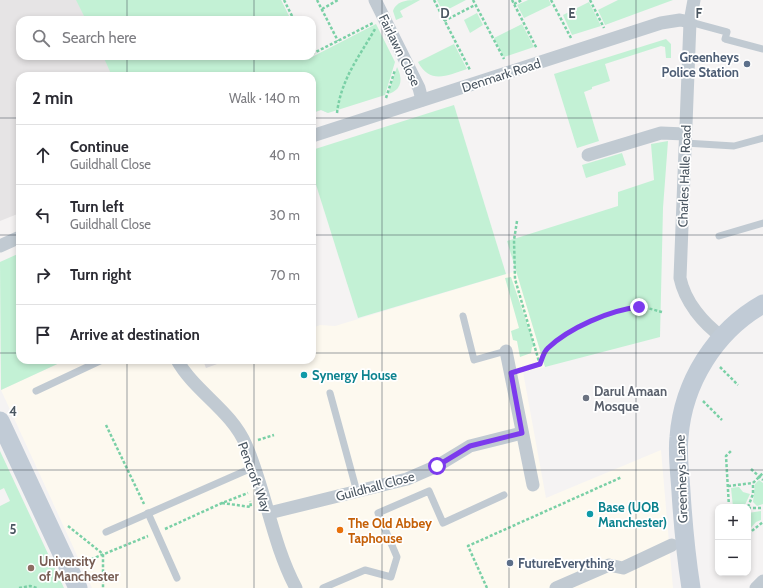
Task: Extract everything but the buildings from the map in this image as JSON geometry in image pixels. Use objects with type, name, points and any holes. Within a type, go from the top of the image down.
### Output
[{"type":"street","name":"Fairlawn Close","points":[[375,0],[419,88],[422,100]]},
{"type":"street","name":"Charles Halle Road","points":[[694,0],[690,22],[680,278],[686,294],[703,321],[722,337]]},
{"type":"street","name":"Denmark Road","points":[[316,135],[661,22],[680,20],[690,22]]},
{"type":"street","points":[[588,154],[661,133],[685,139]]},
{"type":"street","points":[[0,246],[16,239]]},
{"type":"street","name":"Greenheys Lane","points":[[691,588],[684,539],[679,454],[680,425],[688,392],[694,378],[722,337],[742,318],[762,306]]},
{"type":"street","points":[[506,351],[533,486]]},
{"type":"street","name":"Pencroft Way","points":[[180,364],[196,385],[233,423],[246,444],[249,469],[269,513],[276,540],[288,572],[296,588]]},
{"type":"street","points":[[0,421],[78,588]]},
{"type":"street","name":"Guildhall Close","points":[[269,513],[412,478],[470,446],[522,433]]},
{"type":"street","points":[[556,588],[609,565],[623,568],[672,545]]},
{"type":"street","points":[[756,588],[763,581]]},
{"type":"lane","points":[[690,22],[727,32],[725,39],[763,49]]},
{"type":"lane","points":[[685,139],[734,146],[763,138]]},
{"type":"lane","points":[[720,236],[763,223]]},
{"type":"lane","points":[[463,316],[474,360],[506,351]]},
{"type":"lane","points":[[36,391],[93,364]]},
{"type":"lane","points":[[330,393],[356,492]]},
{"type":"lane","points":[[106,532],[249,469]]},
{"type":"lane","points":[[323,588],[365,570],[391,577],[397,557],[378,513],[429,491],[443,523],[504,495]]},
{"type":"lane","points":[[148,514],[177,578]]},
{"type":"path","points":[[284,0],[292,16]]},
{"type":"path","points":[[317,0],[338,41]]},
{"type":"path","points":[[322,9],[338,0]]},
{"type":"path","points":[[434,0],[470,70]]},
{"type":"path","points":[[473,0],[504,60]]},
{"type":"path","points":[[512,0],[537,49]]},
{"type":"path","points":[[514,4],[522,0]]},
{"type":"path","points":[[551,0],[571,38]]},
{"type":"path","points":[[590,0],[604,28]]},
{"type":"path","points":[[444,21],[475,5]]},
{"type":"path","points":[[316,52],[378,22],[346,79],[338,113]]},
{"type":"path","points":[[386,98],[395,69]]},
{"type":"path","points":[[517,221],[514,240],[515,279],[540,364]]},
{"type":"path","points":[[540,364],[546,349],[564,336],[604,316],[627,308],[639,307],[662,312]]},
{"type":"path","points":[[511,373],[540,364]]},
{"type":"path","points":[[720,367],[738,385]]},
{"type":"path","points":[[703,401],[722,420]]},
{"type":"path","points":[[106,425],[148,514]]},
{"type":"path","points":[[729,504],[726,456],[732,450]]},
{"type":"path","points":[[222,503],[251,507],[249,469]]},
{"type":"path","points":[[752,469],[763,480]]},
{"type":"path","points":[[728,486],[753,483],[763,473]]},
{"type":"path","points":[[487,588],[468,546],[622,477]]},
{"type":"path","points":[[749,504],[753,494],[753,483]]},
{"type":"path","points":[[751,508],[763,508]]},
{"type":"path","points":[[751,532],[763,522]]},
{"type":"path","points":[[67,525],[103,554],[102,588]]},
{"type":"path","points":[[19,588],[30,586],[37,588]]},
{"type":"shaded area","points":[[0,0],[281,0],[289,16],[16,16],[16,60],[310,60],[314,72],[16,72],[16,215],[0,221]]},
{"type":"shaded area","points":[[316,77],[328,113],[321,110],[316,112]]},
{"type":"shaded area","points":[[517,271],[545,367],[523,372],[546,498],[661,450],[673,588],[92,588],[1,390],[57,364],[204,364],[206,368],[217,364],[316,364],[316,326],[320,325],[335,326]]},
{"type":"shaded area","points":[[204,364],[217,364],[206,368]]},
{"type":"green space","points":[[76,0],[281,0],[289,16],[84,16]]},
{"type":"green space","points":[[420,0],[400,11],[403,17],[396,20],[393,11],[397,5],[404,1]]},
{"type":"green space","points":[[437,0],[466,0],[443,12]]},
{"type":"green space","points":[[528,0],[549,0],[551,5],[524,18],[517,5]]},
{"type":"green space","points":[[618,0],[673,0],[605,25],[598,10]]},
{"type":"green space","points":[[589,2],[601,26],[572,35],[563,15]]},
{"type":"green space","points":[[477,13],[483,25],[470,33],[464,20]]},
{"type":"green space","points":[[376,24],[395,62],[385,95],[328,113],[321,110],[316,112],[316,72],[110,72],[105,60],[316,60],[316,55]]},
{"type":"green space","points":[[522,24],[534,47],[504,57],[494,38]]},
{"type":"green space","points":[[666,39],[671,44],[671,58],[666,58],[665,47],[661,46],[605,64],[610,81],[592,87],[592,89],[584,92],[599,141],[577,148],[554,74]]},
{"type":"green space","points":[[454,44],[467,69],[446,75],[434,76],[428,74],[418,62]]},
{"type":"green space","points":[[397,67],[400,76],[399,87],[388,94]]},
{"type":"green space","points":[[454,105],[506,274],[358,318],[316,185],[316,149]]},
{"type":"green space","points":[[668,141],[663,208],[660,337],[545,367],[507,241],[618,206],[618,192],[654,180],[651,144]]},
{"type":"green space","points":[[622,153],[626,165],[586,178],[582,165]]},
{"type":"green space","points":[[16,255],[16,364],[57,364],[1,390],[0,262]]},
{"type":"green space","points":[[511,277],[535,347],[532,347],[531,353],[520,357],[517,341],[513,340],[511,331],[519,328],[505,278]]},
{"type":"green space","points":[[0,451],[64,588],[0,588],[0,506],[10,501],[4,488],[0,490]]},
{"type":"green space","points":[[759,480],[763,483],[763,504],[757,506],[753,502],[755,484]]},
{"type":"green space","points":[[739,487],[743,492],[750,494],[745,504],[733,504],[731,488]]},
{"type":"green space","points":[[761,511],[761,520],[756,522],[751,528],[751,513]]},
{"type":"place","name":"Greenheys Police Station","points":[[747,64]]},
{"type":"place","name":"Synergy House","points":[[304,375]]},
{"type":"place","name":"Darul Amaan Mosque","points":[[586,398]]},
{"type":"place","name":"Base (UOB Manchester)","points":[[590,514]]},
{"type":"place","name":"The Old Abbey Taphouse","points":[[340,530]]},
{"type":"place","name":"FutureEverything","points":[[510,563]]},
{"type":"place","name":"University of Manchester","points":[[31,568]]},
{"type":"route","points":[[437,466],[470,446],[522,433],[511,373],[540,364],[546,349],[564,336],[585,324],[627,308],[639,307]]}]
